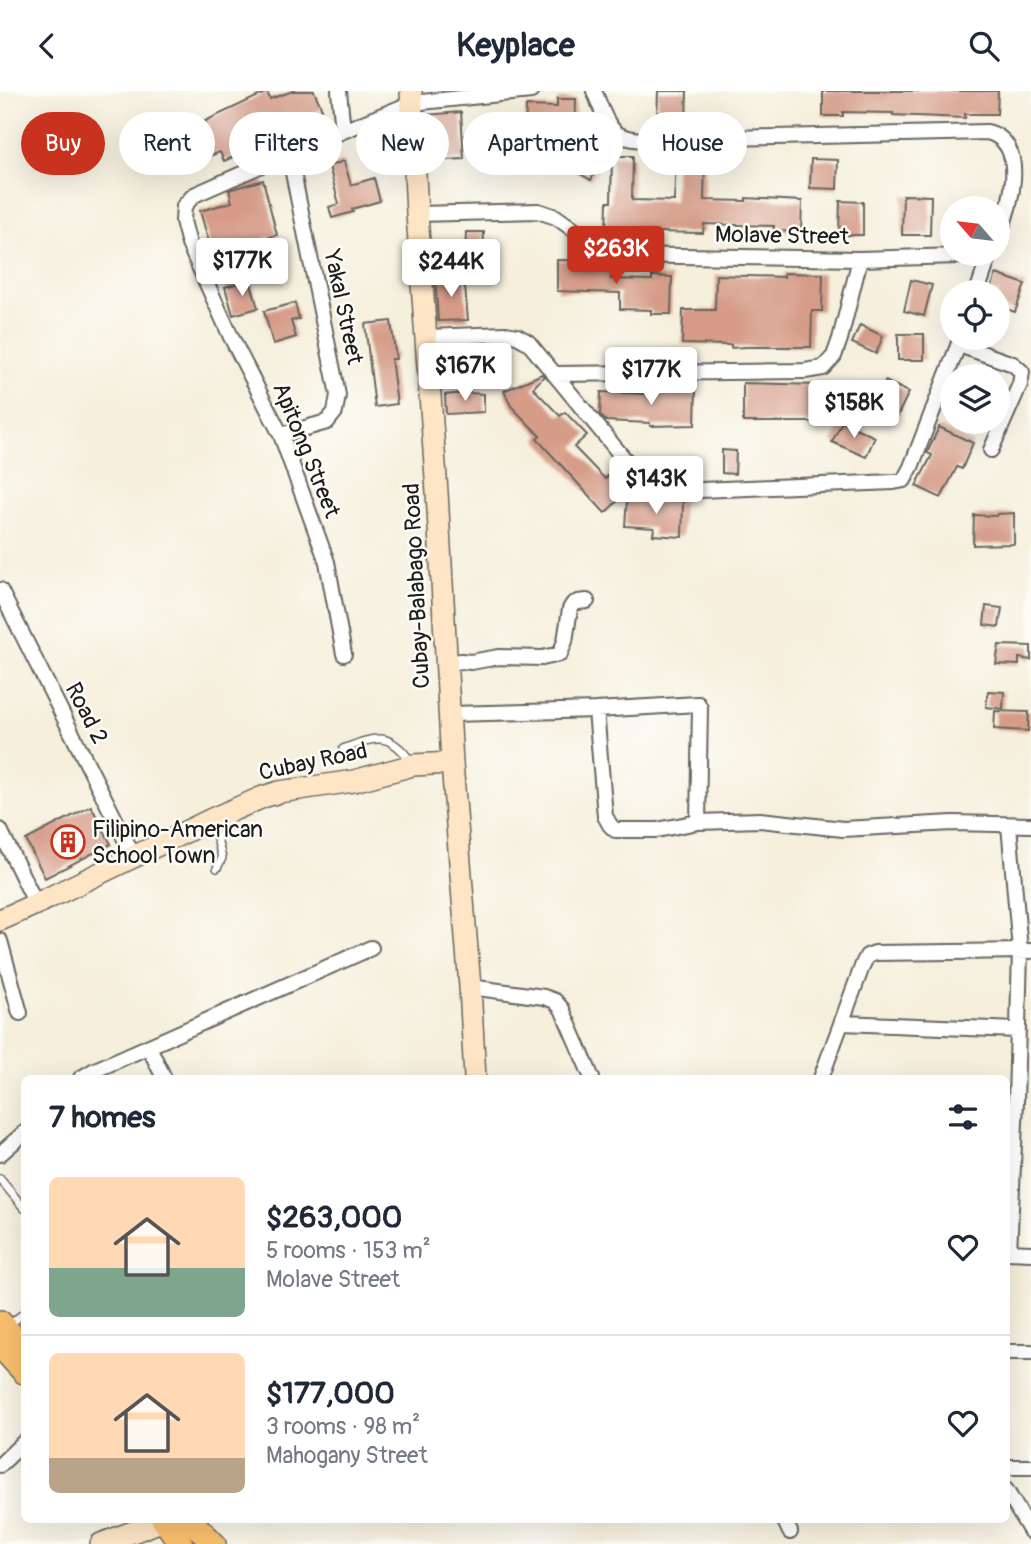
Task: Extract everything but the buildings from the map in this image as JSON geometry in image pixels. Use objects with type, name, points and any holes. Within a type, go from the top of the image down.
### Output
[{"type":"main road","name":"Cubay-Balabago Road","points":[[411,97],[452,763],[475,1075]]},
{"type":"main road","name":"Cubay Road","points":[[0,920],[263,797],[279,792],[355,781],[413,765],[452,763]]},
{"type":"main road","points":[[2,1332],[21,1346]]},
{"type":"main road","points":[[2,1332],[21,1367]]},
{"type":"main road","points":[[101,1544],[153,1523]]},
{"type":"main road","points":[[166,1523],[181,1544]]},
{"type":"main road","points":[[194,1523],[214,1544]]},
{"type":"street","points":[[339,91],[343,131],[411,97],[531,91]]},
{"type":"street","points":[[594,91],[607,121],[615,132],[642,140],[986,132],[995,134],[1009,148],[1013,176],[1010,201]]},
{"type":"street","name":"Apitong Street","points":[[239,175],[194,195],[184,207],[183,221],[189,244],[231,337],[281,435],[327,562],[344,654]]},
{"type":"street","name":"Yakal Street","points":[[281,435],[327,422],[335,412],[338,395],[293,175]]},
{"type":"street","name":"Molave Street","points":[[417,214],[538,211],[556,218],[594,244],[620,255],[860,259],[940,256]]},
{"type":"street","points":[[555,374],[805,370],[823,367],[834,356],[840,339],[860,259]]},
{"type":"street","points":[[427,337],[506,334],[528,342],[635,472],[656,490],[676,491],[894,482],[904,479],[957,350]]},
{"type":"street","points":[[979,350],[1013,364],[1021,372],[1020,384],[991,450]]},
{"type":"street","name":"Road 2","points":[[0,590],[7,620],[134,857]]},
{"type":"street","points":[[446,664],[499,657],[542,659],[560,654],[565,641],[569,609],[573,604],[587,601]]},
{"type":"street","points":[[450,714],[698,704],[698,822]]},
{"type":"street","points":[[596,710],[605,816],[615,830],[657,830],[698,822],[760,820],[843,829],[953,823],[1031,825]]},
{"type":"street","points":[[1009,825],[1026,951],[1011,1100],[1010,1140]]},
{"type":"street","points":[[0,830],[36,904]]},
{"type":"street","points":[[0,941],[20,1013]]},
{"type":"street","points":[[88,1075],[371,948]]},
{"type":"street","points":[[822,1075],[867,956],[875,953],[1026,951]]},
{"type":"street","points":[[470,987],[544,997],[555,1001],[562,1009],[591,1075]]},
{"type":"street","points":[[842,1023],[1017,1030]]},
{"type":"street","points":[[149,1047],[163,1075]]},
{"type":"street","points":[[0,1154],[21,1136]]},
{"type":"street","points":[[1010,1252],[1031,1253]]},
{"type":"street","points":[[1010,1352],[1031,1352]]},
{"type":"street","points":[[0,1465],[21,1445]]},
{"type":"street","points":[[1010,1467],[1031,1467]]},
{"type":"street","points":[[1010,1497],[1031,1532]]},
{"type":"lane","points":[[343,749],[370,738],[380,738],[398,746],[413,765]]},
{"type":"lane","points":[[212,819],[222,858],[217,868]]},
{"type":"lane","points":[[0,1179],[21,1204]]},
{"type":"lane","points":[[2,1332],[21,1316]]},
{"type":"place","name":"Filipino-American School Town","points":[[68,842]]}]
